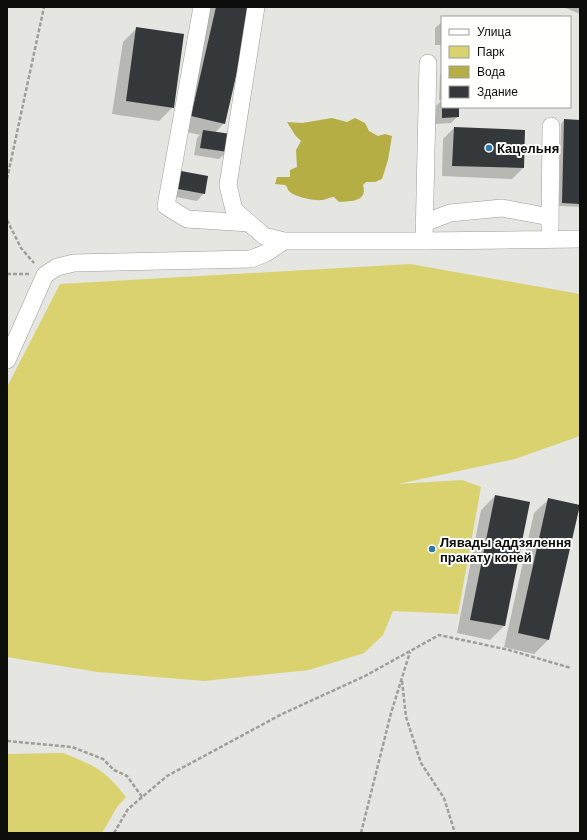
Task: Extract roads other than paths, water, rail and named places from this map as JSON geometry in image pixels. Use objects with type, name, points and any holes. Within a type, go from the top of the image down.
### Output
[{"type":"street","points":[[202,7],[166,206],[187,219],[249,223]]},
{"type":"street","points":[[256,7],[228,185],[234,210],[264,236],[284,241],[580,239]]},
{"type":"street","points":[[424,241],[428,63]]},
{"type":"street","points":[[550,239],[551,126]]},
{"type":"street","points":[[424,223],[450,213],[502,208],[550,217]]},
{"type":"street","points":[[7,360],[45,275],[57,267],[74,263],[251,259],[266,253],[284,241]]},
{"type":"water","points":[[332,118],[347,122],[355,118],[365,123],[369,131],[378,136],[385,134],[392,136],[388,160],[382,179],[375,182],[366,182],[363,185],[364,191],[361,198],[353,201],[339,202],[334,197],[319,200],[301,197],[290,192],[285,185],[275,184],[277,177],[290,177],[290,170],[297,167],[296,150],[301,141],[295,135],[287,122],[302,123]]},
{"type":"place","name":"Кацельня","points":[[489,148]]},
{"type":"place","name":"Лявады аддзялення пракату коней","points":[[432,549]]}]
